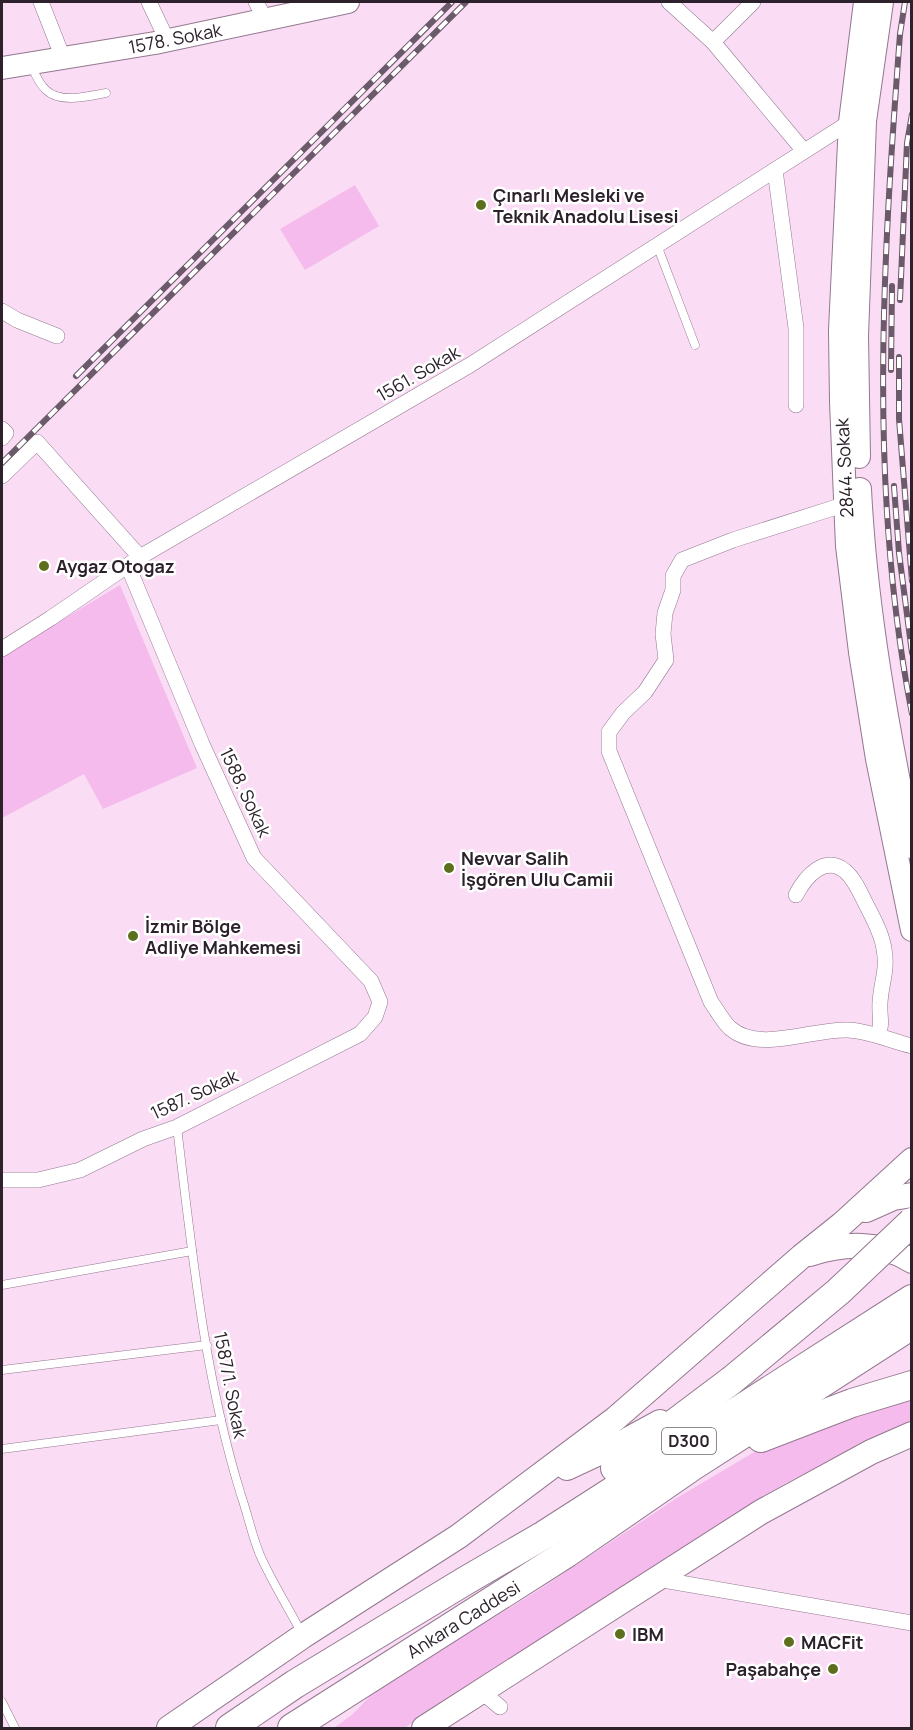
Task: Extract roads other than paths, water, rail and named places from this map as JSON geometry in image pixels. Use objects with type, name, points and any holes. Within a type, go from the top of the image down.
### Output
[{"type":"highway","points":[[465,1581],[492,1554],[513,1538],[583,1491],[732,1380],[838,1292],[912,1222]]},
{"type":"highway","name":"D300","points":[[465,1581],[544,1535],[912,1299]]},
{"type":"highway","name":"D300","points":[[633,1508],[693,1466],[912,1324]]},
{"type":"highway","points":[[633,1508],[666,1494],[732,1453],[763,1437],[852,1403],[912,1385]]},
{"type":"highway","name":"Ankara Caddesi","points":[[292,1728],[548,1566],[633,1508]]},
{"type":"highway","name":"Ankara Caddesi","points":[[230,1728],[295,1684],[465,1581]]},
{"type":"main road","name":"1578. Sokak","points":[[2,68],[167,40],[261,10],[348,2]]},
{"type":"main road","name":"2844. Sokak","points":[[865,2],[840,330],[848,546],[862,664],[877,759],[912,930]]},
{"type":"main road","name":"2844. Sokak","points":[[882,2],[857,122],[864,172],[857,336],[858,434],[869,595],[881,684],[912,847]]},
{"type":"main road","points":[[169,1728],[303,1636],[459,1536],[615,1419],[842,1224],[912,1160]]},
{"type":"main road","points":[[842,1224],[893,1198],[912,1195]]},
{"type":"main road","points":[[802,1256],[824,1249],[860,1246],[886,1249],[912,1261]]},
{"type":"main road","points":[[524,1488],[627,1440],[732,1380]]},
{"type":"main road","points":[[424,1728],[491,1700],[657,1579],[761,1512],[872,1452],[912,1427]]},
{"type":"main road","points":[[872,1452],[912,1434]]},
{"type":"main road","points":[[315,1728],[360,1685]]},
{"type":"street","points":[[41,2],[63,58]]},
{"type":"street","points":[[149,2],[167,40]]},
{"type":"street","points":[[669,2],[713,42],[804,152]]},
{"type":"street","points":[[713,42],[753,2]]},
{"type":"street","name":"1561. Sokak","points":[[2,649],[134,561],[470,365],[775,170],[857,122]]},
{"type":"street","points":[[775,170],[796,328],[796,405]]},
{"type":"street","points":[[2,311],[17,320],[57,336]]},
{"type":"street","points":[[2,429],[6,433],[2,438]]},
{"type":"street","name":"1588. Sokak","points":[[2,476],[37,442],[134,561],[202,744],[254,858],[371,981],[380,1002]]},
{"type":"street","points":[[846,504],[724,543],[682,560],[673,576],[673,590],[665,613],[663,634],[666,660],[645,692],[623,713],[609,732],[609,751],[711,1002],[729,1028],[742,1036],[759,1039],[847,1030],[878,1035],[912,1046]]},
{"type":"street","points":[[796,895],[808,877],[820,867],[833,865],[846,871],[857,887],[884,945],[887,965],[880,1001],[881,1027],[878,1035]]},
{"type":"street","name":"1587. Sokak","points":[[2,1180],[38,1180],[80,1170],[142,1138],[177,1127],[360,1034],[375,1017],[380,1002]]},
{"type":"street","points":[[657,1579],[912,1623]]},
{"type":"lane","points":[[30,64],[43,88],[51,95],[87,97],[106,93]]},
{"type":"lane","points":[[657,245],[695,345]]},
{"type":"lane","name":"1587/1. Sokak","points":[[177,1127],[192,1251],[213,1384],[233,1469],[260,1555],[303,1636]]},
{"type":"lane","points":[[2,1285],[192,1251]]},
{"type":"lane","points":[[2,1370],[207,1345]]},
{"type":"lane","points":[[2,1449],[221,1419]]},
{"type":"lane","points":[[2,1702],[15,1728]]},
{"type":"railway","points":[[76,376],[452,2]]},
{"type":"railway","points":[[2,463],[466,2]]},
{"type":"railway","points":[[905,2],[900,34],[889,204],[883,374],[884,460],[889,545],[898,629],[912,714]]},
{"type":"railway","points":[[900,300],[907,143],[912,114]]},
{"type":"railway","points":[[891,370],[892,286]]},
{"type":"railway","points":[[899,357],[899,419],[912,581]]},
{"type":"railway","points":[[894,486],[899,553],[912,653]]},
{"type":"place","name":"Çınarlı Mesleki ve Teknik Anadolu Lisesi","points":[[481,205]]},
{"type":"place","name":"Aygaz Otogaz","points":[[44,566]]},
{"type":"place","name":"Nevvar Salih İşgören Ulu Camii","points":[[449,868]]},
{"type":"place","name":"İzmir Bölge Adliye Mahkemesi","points":[[133,936]]},
{"type":"place","name":"IBM","points":[[620,1634]]},
{"type":"place","name":"MACFit","points":[[789,1642]]},
{"type":"place","name":"Paşabahçe","points":[[833,1669]]}]
